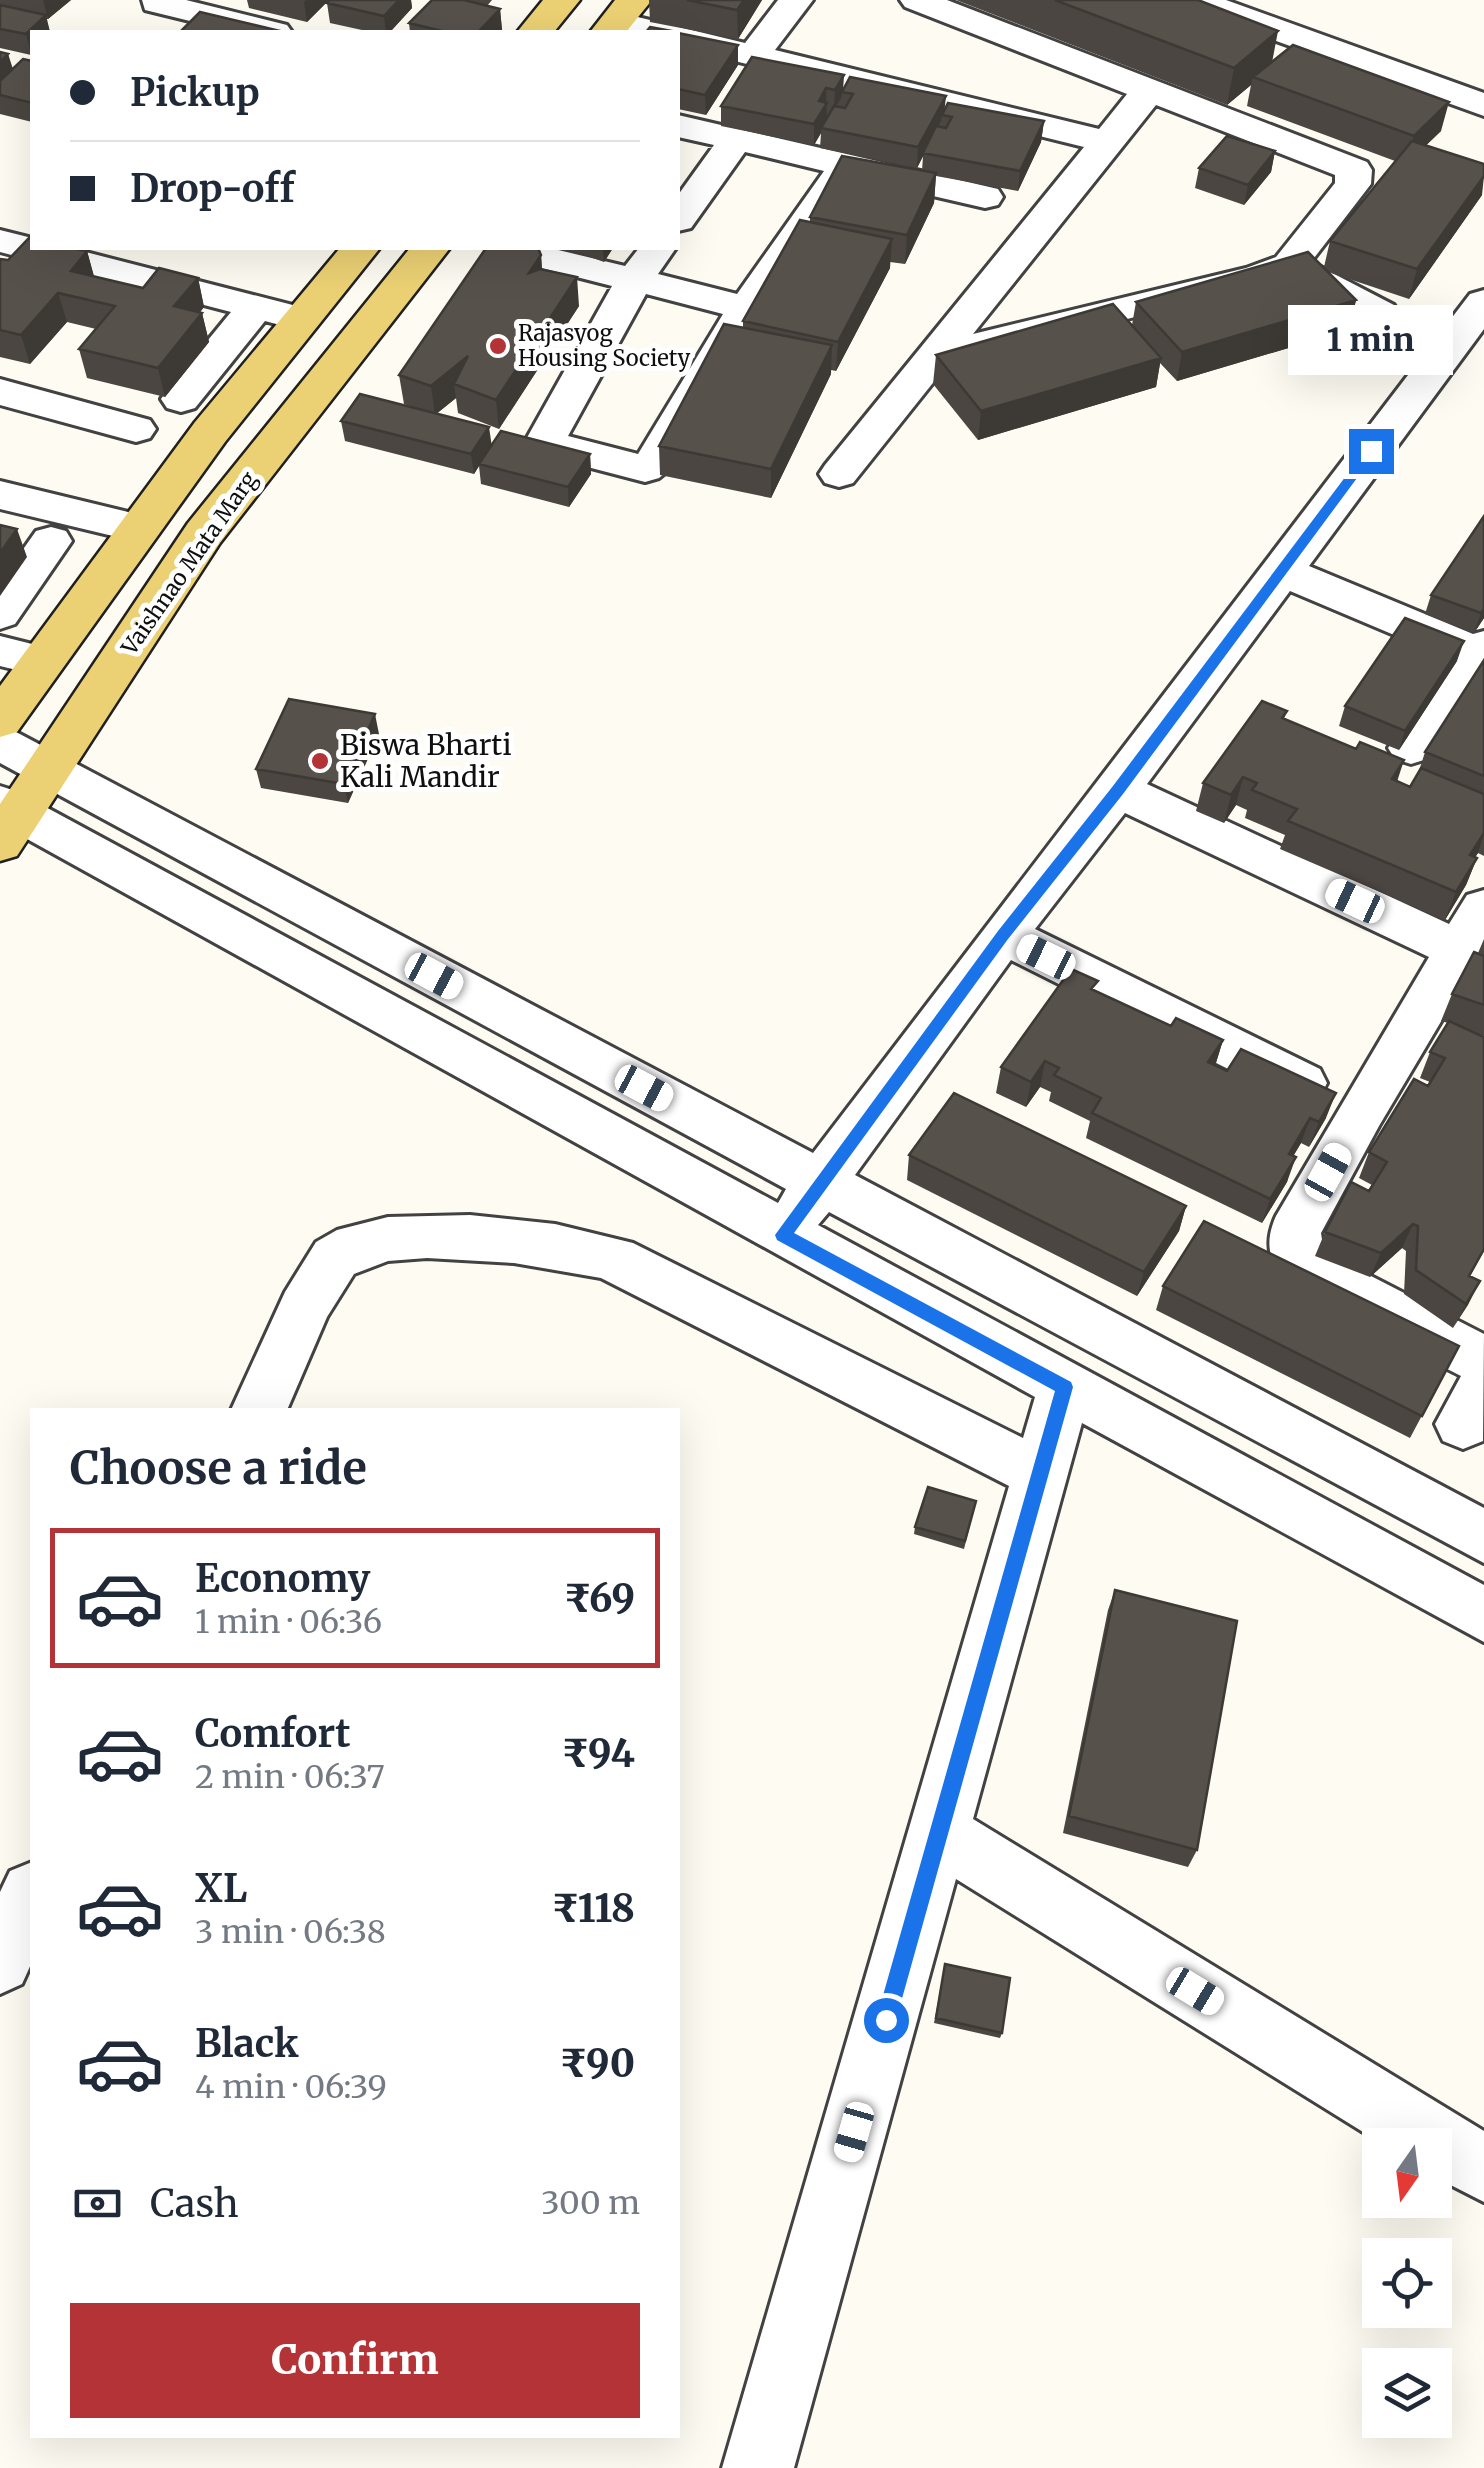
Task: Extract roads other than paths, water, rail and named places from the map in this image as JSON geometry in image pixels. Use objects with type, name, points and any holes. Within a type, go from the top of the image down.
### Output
[{"type":"main road","points":[[537,30],[562,0]]},
{"type":"main road","points":[[0,720],[21,656],[138,528],[210,432],[358,250]]},
{"type":"main road","name":"Vaishnao Mata Marg","points":[[6,820],[49,769],[204,533],[428,250]]},
{"type":"street","points":[[754,55],[796,0]]},
{"type":"street","points":[[917,0],[1354,170],[1352,184],[1289,266],[1258,277],[933,356]]},
{"type":"street","points":[[1194,0],[1484,106]]},
{"type":"street","points":[[156,3],[267,30]]},
{"type":"street","points":[[620,18],[654,30]]},
{"type":"street","points":[[680,37],[1106,141]]},
{"type":"street","points":[[839,474],[1150,90]]},
{"type":"street","points":[[680,126],[985,198]]},
{"type":"street","points":[[680,217],[737,138]]},
{"type":"street","points":[[657,250],[635,280],[544,443],[646,468],[656,460],[746,308],[846,165]]},
{"type":"street","points":[[0,279],[15,245]]},
{"type":"street","points":[[34,250],[302,320]]},
{"type":"street","points":[[514,250],[746,308]]},
{"type":"street","points":[[1007,264],[1072,322]]},
{"type":"street","points":[[1289,266],[1380,313]]},
{"type":"street","points":[[783,1235],[1003,935],[1118,790],[1484,302]]},
{"type":"street","points":[[181,399],[254,308]]},
{"type":"street","points":[[0,392],[136,429]]},
{"type":"street","points":[[0,495],[138,528]]},
{"type":"street","points":[[0,614],[51,540]]},
{"type":"street","points":[[1281,571],[1482,651],[1412,748]]},
{"type":"street","points":[[0,743],[1484,1537]]},
{"type":"street","points":[[1118,790],[1458,950]]},
{"type":"street","points":[[6,820],[1484,1615]]},
{"type":"street","points":[[1484,908],[1361,1112],[1295,1232],[1297,1255],[1313,1272],[1484,1361]]},
{"type":"street","points":[[1003,935],[1361,1112]]},
{"type":"street","points":[[260,1408],[322,1277],[336,1256],[359,1244],[391,1236],[552,1243],[584,1248],[614,1259],[1040,1474]]},
{"type":"street","points":[[758,2468],[1065,1387]]},
{"type":"street","points":[[939,1833],[1484,2169]]},
{"type":"street","points":[[0,1962],[30,1897]]},
{"type":"place","name":"Rajasyog Housing Society","points":[[498,346]]},
{"type":"place","name":"Biswa Bharti Kali Mandir","points":[[320,761]]}]
